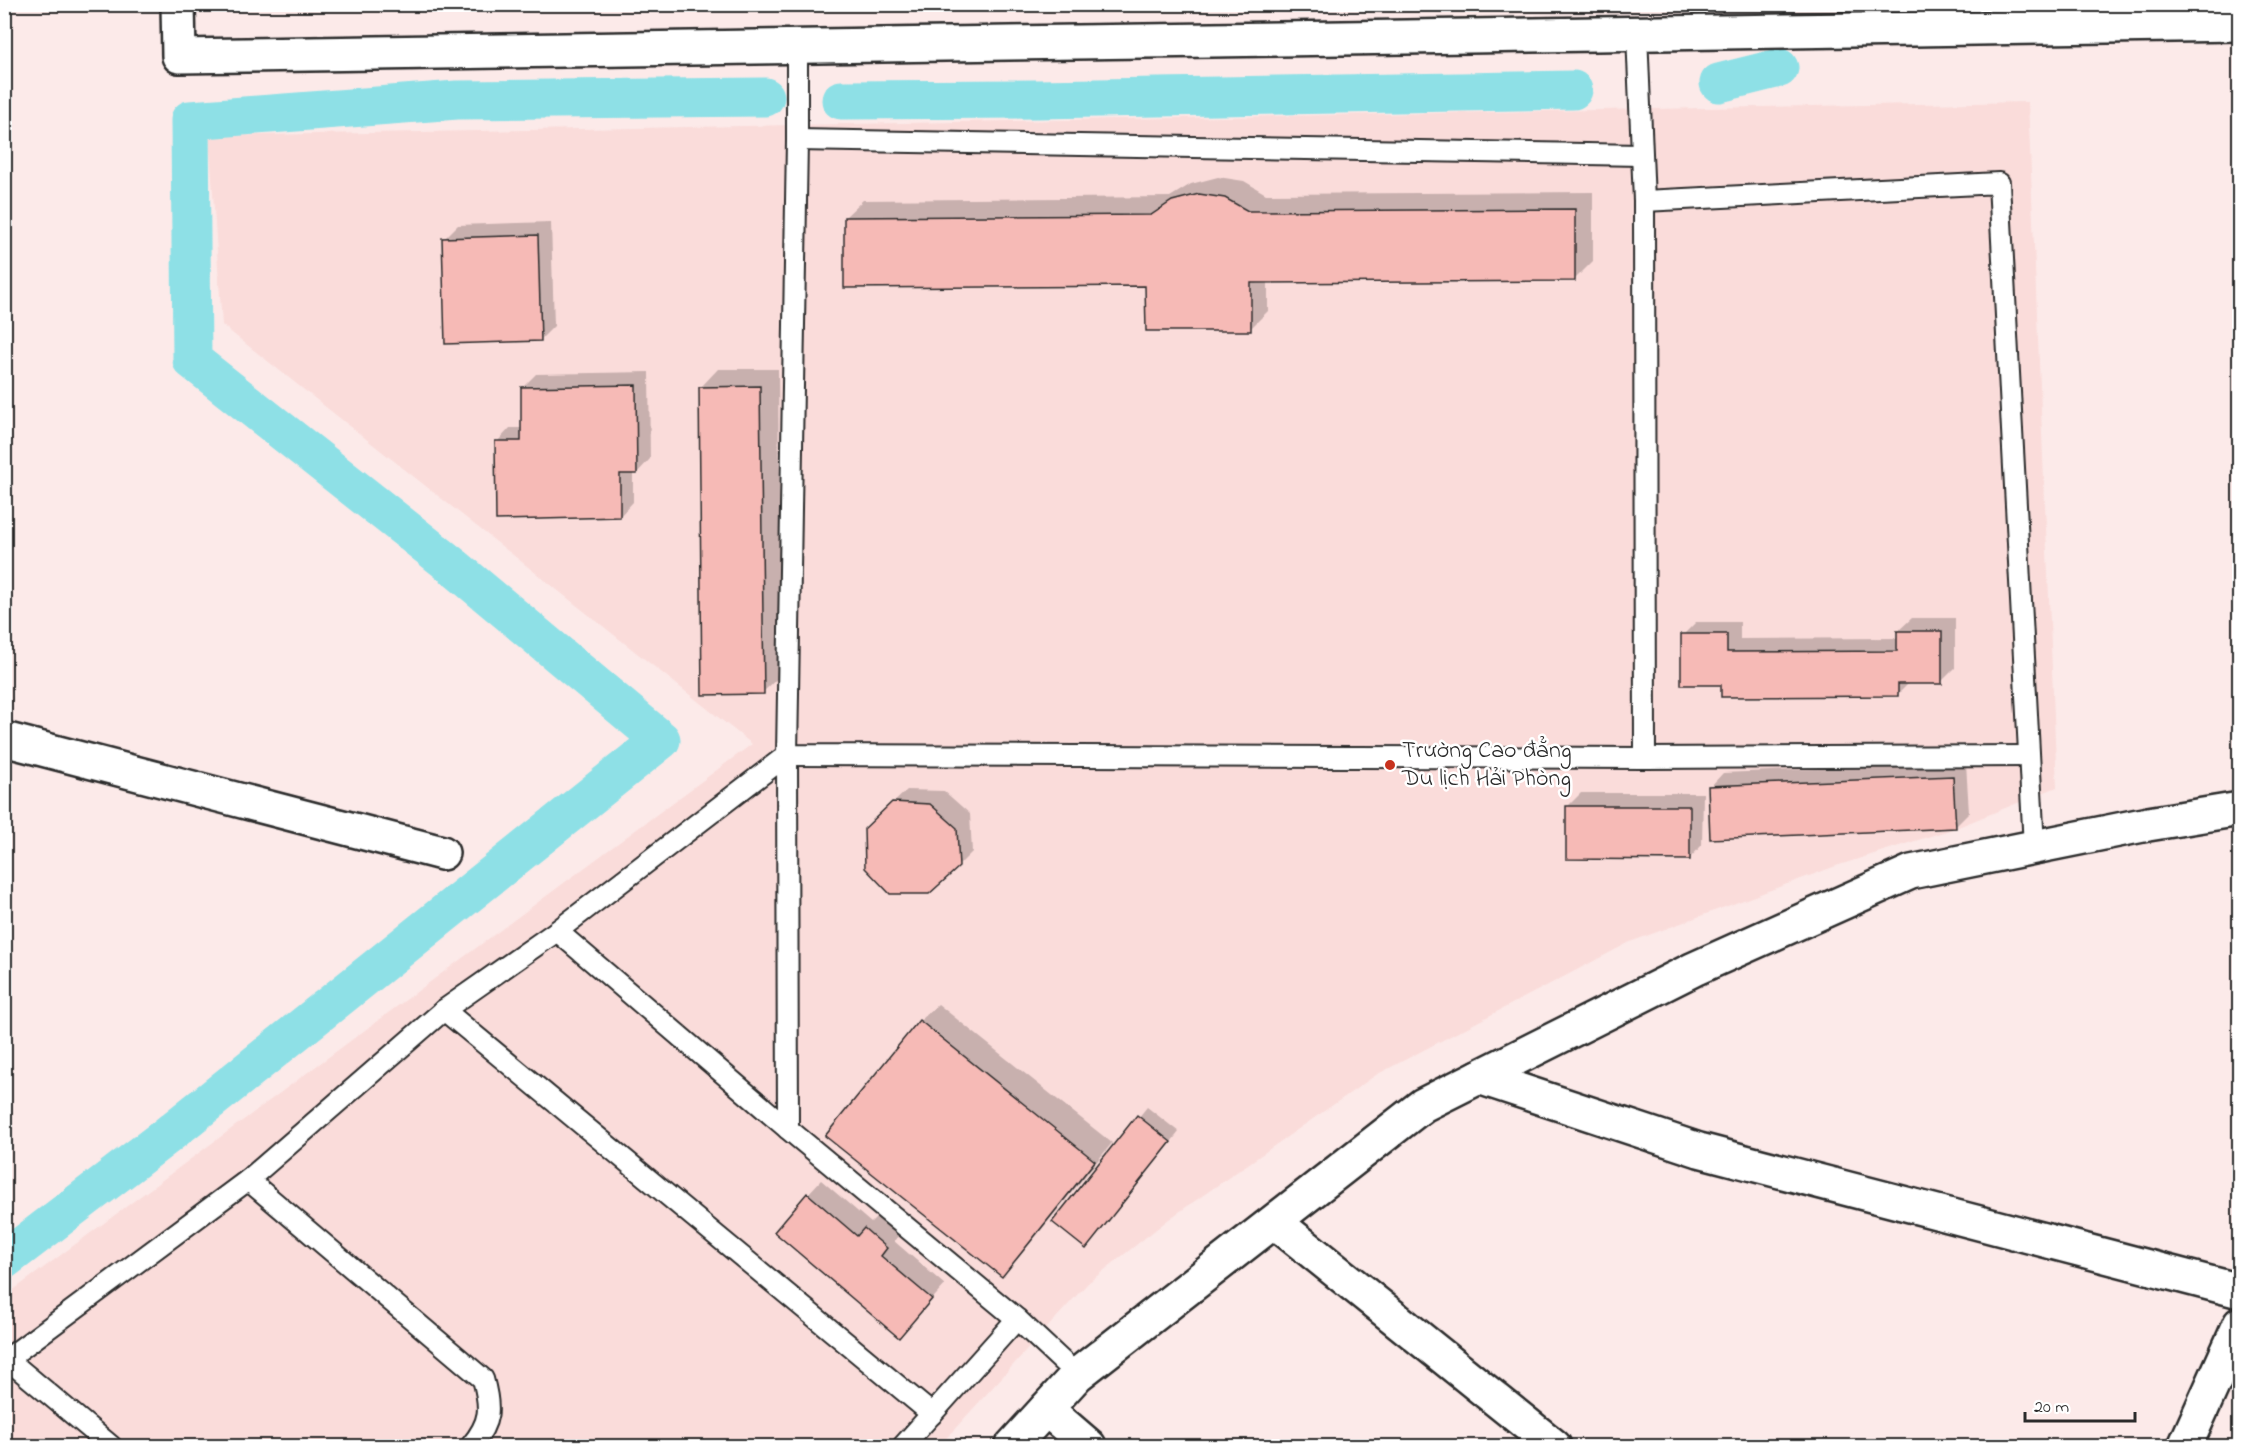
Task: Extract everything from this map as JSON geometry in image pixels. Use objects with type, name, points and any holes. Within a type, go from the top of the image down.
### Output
[{"type":"street","points":[[178,4],[179,56],[2240,24]]},
{"type":"street","points":[[4,739],[442,853]]},
{"type":"street","points":[[1012,1446],[1077,1375],[1423,1105],[1694,969],[1911,872],[2148,824],[2240,810]]},
{"type":"street","points":[[1479,1077],[1699,1150],[2240,1291]]},
{"type":"street","points":[[1275,1222],[1554,1446]]},
{"type":"street","points":[[2185,1446],[2240,1324]]},
{"type":"street","points":[[1046,1409],[1089,1446]]},
{"type":"lane","points":[[1637,33],[1644,201],[1645,758]]},
{"type":"lane","points":[[788,1130],[787,756],[797,47]]},
{"type":"lane","points":[[797,140],[1641,155]]},
{"type":"lane","points":[[1644,201],[2000,183],[2034,847]]},
{"type":"lane","points":[[111,1446],[7,1359],[248,1180],[444,1010],[557,931],[787,756],[1645,758],[2028,756]]},
{"type":"lane","points":[[557,931],[788,1130],[1017,1318],[1077,1375]]},
{"type":"lane","points":[[444,1010],[932,1414]]},
{"type":"lane","points":[[248,1180],[483,1379],[489,1399],[488,1417],[483,1432],[471,1446]]},
{"type":"lane","points":[[903,1446],[1017,1318]]},
{"type":"shaded area","name":"Trường Cao đẳng Du lịch Hải Phòng","points":[[2028,102],[2057,787],[1956,828],[1836,866],[1630,942],[1376,1075],[1169,1219],[1088,1283],[939,1446],[5,1446],[4,1297],[752,744],[222,325],[209,136]]},
{"type":"building","points":[[1199,194],[1225,198],[1248,211],[1575,209],[1575,281],[1251,283],[1251,331],[1146,331],[1145,286],[844,288],[844,217],[1151,215],[1172,201]]},
{"type":"building","points":[[538,235],[541,341],[445,344],[442,238]]},
{"type":"building","points":[[636,385],[637,474],[620,474],[620,517],[496,520],[495,441],[521,441],[521,387]]},
{"type":"building","points":[[760,386],[764,694],[702,695],[699,387]]},
{"type":"building","points":[[1897,631],[1942,631],[1942,684],[1898,684],[1898,696],[1721,697],[1721,685],[1681,685],[1681,634],[1727,634],[1727,652],[1897,651]]},
{"type":"building","points":[[1953,776],[1956,828],[1710,839],[1708,786]]},
{"type":"building","points":[[892,802],[930,804],[957,828],[959,867],[929,894],[890,894],[865,868],[864,829]]},
{"type":"building","points":[[1566,806],[1690,806],[1690,860],[1566,859]]},
{"type":"building","points":[[919,1020],[1095,1161],[1002,1277],[825,1136]]},
{"type":"building","points":[[1137,1115],[1171,1142],[1086,1249],[1052,1222]]},
{"type":"building","points":[[807,1193],[857,1236],[864,1228],[887,1248],[881,1256],[932,1299],[899,1338],[774,1232]]},
{"type":"waterway","points":[[1719,83],[1779,68]]},
{"type":"waterway","points":[[841,100],[1573,90]]},
{"type":"waterway","points":[[4,1260],[165,1137],[661,740],[454,567],[192,360],[190,120],[457,100],[765,97]]},
{"type":"place","name":"Trường Cao đẳng Du lịch Hải Phòng","points":[[1390,765]]}]
